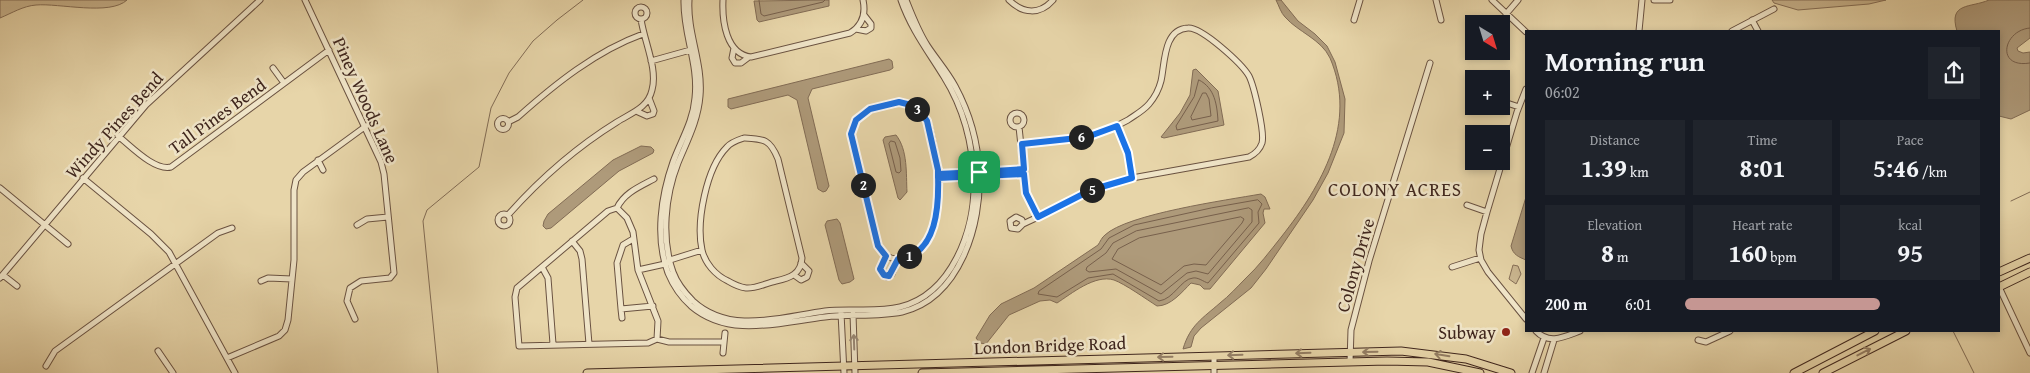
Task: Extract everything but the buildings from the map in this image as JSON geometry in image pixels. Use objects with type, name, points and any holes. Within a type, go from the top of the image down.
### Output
[{"type":"main road","points":[[2000,272],[2030,258]]},
{"type":"main road","points":[[2000,287],[2030,272]]},
{"type":"main road","points":[[1794,373],[1873,332]]},
{"type":"main road","points":[[1823,373],[1904,332]]},
{"type":"main road","name":"London Bridge Road","points":[[588,373],[844,369],[855,365],[1401,351],[1466,359],[1511,373]]},
{"type":"main road","name":"London Bridge Road","points":[[922,373],[1411,361],[1444,365],[1480,373]]},
{"type":"street","name":"Windy Pines Bend","points":[[2,276],[146,105],[260,0]]},
{"type":"street","name":"Piney Woods Lane","points":[[305,0],[378,152],[384,174],[394,273],[392,277],[360,280],[350,288],[347,301],[355,319]]},
{"type":"street","points":[[684,0],[685,25],[693,49]]},
{"type":"street","points":[[689,0],[696,77],[695,98],[690,122],[673,163],[664,198],[661,237],[674,286],[689,304],[706,316],[725,324],[754,326],[841,313],[903,311],[920,304],[940,289],[960,262],[973,234],[979,205],[975,142],[964,105],[951,79],[924,40],[906,0]]},
{"type":"street","points":[[723,0],[729,39],[734,48],[749,57],[846,35],[856,29],[861,23],[864,15],[863,0]]},
{"type":"street","points":[[901,0],[915,34],[948,85],[960,110],[970,139],[977,174]]},
{"type":"street","points":[[1009,0],[1019,8],[1032,12],[1045,8],[1052,0]]},
{"type":"street","points":[[1354,20],[1360,0]]},
{"type":"street","points":[[1436,0],[1441,20]]},
{"type":"street","points":[[1492,0],[1525,31]]},
{"type":"street","points":[[1506,14],[1518,0]]},
{"type":"street","points":[[1639,30],[1642,0]]},
{"type":"street","points":[[1654,0],[1670,0]]},
{"type":"street","points":[[1734,30],[1774,9]]},
{"type":"street","points":[[856,29],[866,31],[871,28],[871,24],[864,15]]},
{"type":"street","points":[[508,216],[539,182],[572,153],[599,133],[643,106],[649,98],[654,83],[641,19]]},
{"type":"street","points":[[1752,20],[1757,30]]},
{"type":"street","points":[[1022,144],[1087,137],[1117,126],[1139,113],[1154,97],[1160,85],[1163,60],[1170,39],[1176,32],[1190,28],[1200,31],[1239,63],[1248,75],[1254,88],[1262,139],[1260,146],[1254,154],[1246,158],[1132,178],[1091,190],[1022,224]]},
{"type":"street","points":[[508,122],[518,117],[574,71],[610,49],[643,34]]},
{"type":"street","points":[[734,48],[732,58],[735,63],[741,63],[749,57]]},
{"type":"street","points":[[651,61],[693,49]]},
{"type":"street","name":"Tall Pines Bend","points":[[118,136],[153,164],[162,168],[171,167],[329,50]]},
{"type":"street","name":"Colony Drive","points":[[1350,362],[1351,330],[1369,261],[1430,63]]},
{"type":"street","points":[[273,68],[284,83]]},
{"type":"street","points":[[1510,135],[1525,92]]},
{"type":"street","points":[[636,111],[647,116],[653,114],[654,110],[649,98]]},
{"type":"street","points":[[899,102],[915,107],[925,116],[930,126],[938,176],[937,203],[930,235],[917,251],[906,257],[898,259],[886,256],[878,246],[852,140],[852,127],[856,120],[870,109],[899,102]]},
{"type":"street","points":[[1510,104],[1519,107]]},
{"type":"street","points":[[227,358],[283,334],[287,326],[295,241],[294,186],[303,172],[366,126]]},
{"type":"street","points":[[1117,126],[1128,153],[1132,178]]},
{"type":"street","points":[[1019,127],[1026,193],[1038,217]]},
{"type":"street","points":[[744,138],[761,138],[773,147],[778,159],[801,250],[801,266],[794,275],[785,279],[747,288],[736,286],[714,272],[702,250],[701,222],[704,196],[721,154],[735,141],[744,138]]},
{"type":"street","points":[[318,160],[323,170]]},
{"type":"street","points":[[1499,170],[1481,234],[1480,258],[1488,272],[1525,318]]},
{"type":"street","points":[[938,176],[1024,171]]},
{"type":"street","points":[[83,178],[152,234],[169,252],[235,373]]},
{"type":"street","points":[[654,179],[632,190],[621,200],[617,208],[608,211],[517,288],[515,297],[519,346],[648,343],[656,339],[669,342],[724,342]]},
{"type":"street","points":[[0,189],[68,244]]},
{"type":"street","points":[[1467,205],[1487,212]]},
{"type":"street","points":[[617,208],[631,224],[638,270],[654,306],[658,321],[656,339]]},
{"type":"street","points":[[357,225],[367,219],[388,217]]},
{"type":"street","points":[[46,366],[55,351],[218,233],[232,228]]},
{"type":"street","points":[[622,318],[617,263],[623,245],[633,240]]},
{"type":"street","points":[[572,241],[580,251],[582,259],[589,344]]},
{"type":"street","points":[[638,270],[702,250]]},
{"type":"street","points":[[886,256],[880,269],[887,276],[892,274],[898,259]]},
{"type":"street","points":[[1452,267],[1480,258]]},
{"type":"street","points":[[794,275],[801,280],[808,277],[809,271],[801,263]]},
{"type":"street","points":[[542,267],[548,278],[553,344]]},
{"type":"street","points":[[2,276],[17,286]]},
{"type":"street","points":[[262,281],[268,278],[292,279]]},
{"type":"street","points":[[2000,289],[2030,353]]},
{"type":"street","points":[[621,309],[654,306]]},
{"type":"street","points":[[841,313],[844,369]]},
{"type":"street","points":[[853,313],[855,373]]},
{"type":"street","points":[[1537,332],[1544,338],[1554,340],[1577,332]]},
{"type":"street","points":[[1698,340],[1706,342],[1728,332]]},
{"type":"street","points":[[723,353],[725,333]]},
{"type":"street","points":[[1532,373],[1544,338]]},
{"type":"street","points":[[1544,373],[1554,340]]},
{"type":"street","points":[[158,351],[173,373]]},
{"type":"street","points":[[1214,356],[1214,373]]},
{"type":"shaded area","points":[[0,0],[127,0],[119,5],[97,8],[36,5],[22,8],[0,18]]},
{"type":"shaded area","points":[[1772,0],[1886,0],[1869,4],[1798,10],[1774,3]]},
{"type":"shaded area","points":[[1513,265],[1518,266],[1521,274],[1516,284],[1509,279]]},
{"type":"water","points":[[829,0],[829,6],[759,22],[754,1]]},
{"type":"water","points":[[1276,0],[1281,0],[1298,21],[1327,46],[1335,62],[1345,99],[1344,133],[1328,173],[1313,200],[1266,269],[1251,288],[1201,328],[1194,336],[1191,347],[1183,349],[1193,328],[1255,269],[1297,216],[1310,196],[1332,152],[1338,129],[1340,106],[1338,82],[1330,58],[1321,46],[1285,17]]},
{"type":"water","points":[[1989,0],[2030,0],[2030,38],[2017,48],[2018,51],[2023,53],[2030,52],[2030,110],[2011,119],[2000,116],[2000,30],[1957,30],[1955,22],[1958,11]]},
{"type":"water","points":[[889,59],[892,61],[893,68],[890,70],[812,89],[808,98],[829,186],[823,192],[818,189],[797,100],[788,95],[731,109],[728,107],[728,99]]},
{"type":"water","points":[[1196,69],[1218,91],[1224,125],[1164,138],[1161,137],[1180,113],[1190,95],[1193,70]]},
{"type":"water","points":[[896,135],[903,148],[906,170],[907,192],[900,200],[883,140],[885,137]]},
{"type":"water","points":[[641,146],[651,147],[654,150],[653,153],[619,171],[551,228],[546,229],[543,226],[548,214],[613,160]]},
{"type":"water","points":[[1261,194],[1265,197],[1270,209],[1264,209],[1265,223],[1210,289],[1204,289],[1200,285],[1191,283],[1172,301],[1157,306],[1119,282],[1107,279],[1099,280],[1076,290],[1057,303],[1050,300],[1040,301],[1009,315],[986,344],[980,343],[976,338],[990,315],[1001,304],[1034,288],[1098,245],[1104,236],[1117,227],[1155,214]]},
{"type":"water","points":[[1525,200],[1525,260],[1515,254],[1511,246]]},
{"type":"water","points":[[837,219],[840,223],[854,279],[842,284],[839,280],[825,225],[827,221]]},
{"type":"waterway","points":[[438,373],[423,221],[427,210],[479,167],[491,108],[509,73],[533,41],[583,0]]},
{"type":"waterway","points":[[2011,201],[2030,192]]},
{"type":"waterway","points":[[1954,332],[1974,373]]},
{"type":"place","name":"Subway","points":[[1506,332]]},
{"type":"district","name":"COLONY ACRES","points":[[1395,189]]},
{"type":"route","points":[[979,172],[938,174],[938,178],[938,189],[937,203],[930,235],[917,251],[898,259],[892,274],[889,276],[884,275],[880,269],[886,256],[878,246],[851,134],[856,120],[870,109],[899,102],[915,107],[925,116],[930,126],[938,178],[1024,174],[1026,193],[1038,217],[1091,190],[1132,178],[1126,145],[1117,126],[1087,137],[1022,144],[1024,169],[979,172]]}]
